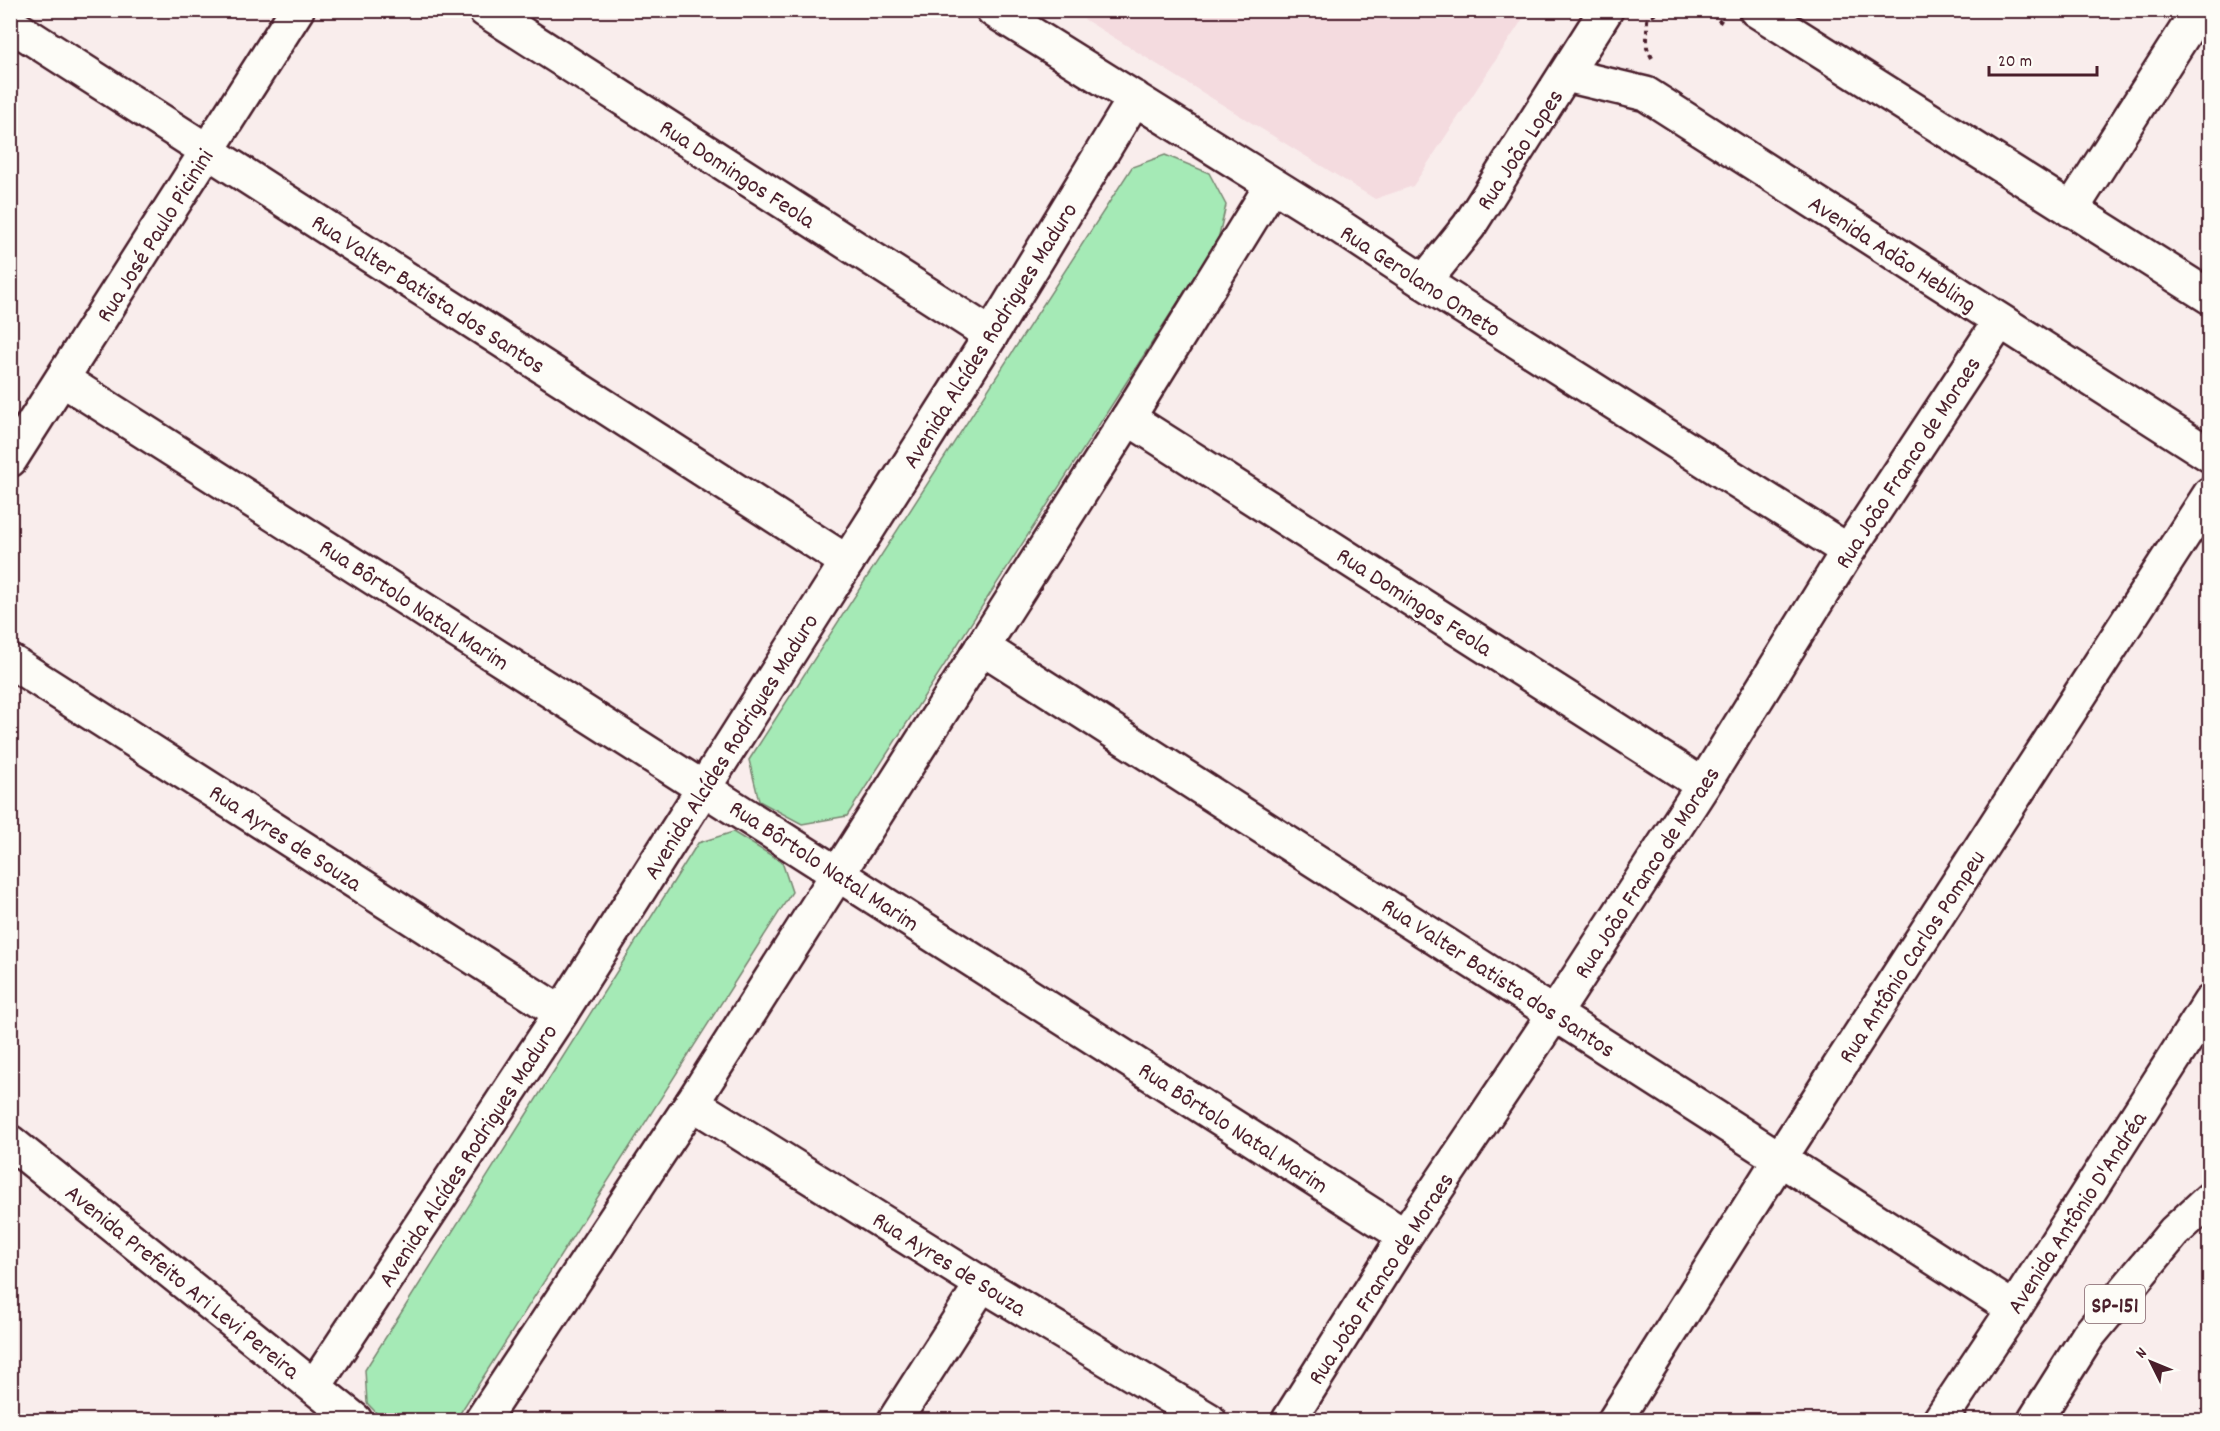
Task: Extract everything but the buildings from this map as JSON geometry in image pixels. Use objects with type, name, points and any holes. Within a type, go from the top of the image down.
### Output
[{"type":"street","name":"Rua José Paulo Picinini","points":[[10,460],[297,10]]},
{"type":"street","name":"Rua Domingos Feola","points":[[485,10],[991,335]]},
{"type":"street","name":"Rua Gerolano Ometo","points":[[993,10],[1848,551]]},
{"type":"street","name":"Rua João Lopes","points":[[1424,282],[1469,226],[1606,10]]},
{"type":"street","points":[[1756,10],[2210,297]]},
{"type":"street","points":[[2071,210],[2199,10]]},
{"type":"street","name":"Rua Valter Batista dos Santos","points":[[10,24],[847,562]]},
{"type":"street","name":"Avenida Adão Hebling","points":[[1566,75],[1646,94],[2210,455]]},
{"type":"street","name":"Avenida Alcídes Rodrigues Maduro","points":[[314,1387],[561,1013],[991,335],[1135,98]]},
{"type":"street","points":[[482,1420],[692,1103],[1128,418],[1272,185]]},
{"type":"street","name":"Rua João Franco de Moraes","points":[[1289,1420],[1405,1236],[1555,1013],[1703,784],[1848,551],[2000,321]]},
{"type":"street","name":"Rua Bôrtolo Natal Marim","points":[[62,379],[1405,1236]]},
{"type":"street","name":"Rua Domingos Feola","points":[[1128,418],[1703,784]]},
{"type":"street","name":"Rua Antônio Carlos Pompeu","points":[[1615,1420],[1780,1159],[2210,494]]},
{"type":"street","name":"Rua Valter Batista dos Santos","points":[[982,647],[2014,1309]]},
{"type":"street","name":"Rua Ayres de Souza","points":[[10,661],[561,1013]]},
{"type":"street","name":"Avenida Antônio D'Andréa","points":[[1940,1420],[2014,1309],[2210,1002]]},
{"type":"street","name":"Rua Ayres de Souza","points":[[692,1103],[982,1284],[1209,1420]]},
{"type":"street","name":"Avenida Prefeito Ari Levi Pereira","points":[[10,1142],[355,1420]]},
{"type":"street","name":"SP-151","points":[[2035,1420],[2088,1336],[2174,1232],[2210,1199]]},
{"type":"street","points":[[896,1420],[982,1284]]},
{"type":"path","points":[[1654,62],[1647,48],[1647,20],[1660,10]]},
{"type":"shaded area","points":[[1071,11],[1528,11],[1413,186],[1375,199]]},
{"type":"green space","points":[[1165,155],[1209,173],[1226,205],[1218,240],[847,816],[802,824],[759,801],[749,760],[1132,167]]},
{"type":"green space","points":[[733,832],[782,862],[792,892],[459,1415],[451,1420],[383,1420],[367,1403],[365,1370],[698,843]]}]
